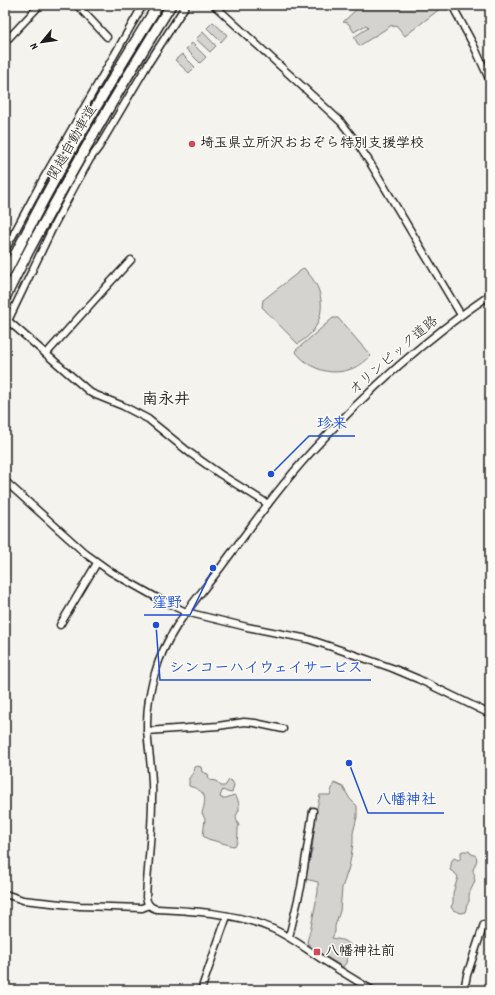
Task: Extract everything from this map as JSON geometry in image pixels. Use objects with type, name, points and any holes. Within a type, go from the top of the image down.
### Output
[{"type":"highway","name":"関越自動車道","points":[[5,274],[42,201],[123,61],[158,5]]},
{"type":"highway","name":"関越自動車道","points":[[5,298],[75,165],[121,86],[171,5]]},
{"type":"street","points":[[5,42],[40,5]]},
{"type":"street","points":[[77,5],[107,37]]},
{"type":"street","points":[[5,250],[42,180],[143,5]]},
{"type":"street","points":[[186,5],[148,64],[99,147],[90,159],[54,225],[6,322],[91,393],[123,406],[148,419],[220,474],[268,504]]},
{"type":"street","points":[[214,5],[341,122],[365,156],[461,315]]},
{"type":"street","points":[[452,5],[474,46],[490,81]]},
{"type":"street","points":[[46,354],[131,260]]},
{"type":"street","name":"オリンピック道路","points":[[149,905],[146,898],[152,812],[152,785],[147,731],[147,712],[159,659],[165,645],[186,612],[268,504],[311,452],[346,415],[392,372],[461,315],[490,295]]},
{"type":"street","points":[[5,481],[75,545],[97,562],[127,582],[186,612],[247,627],[308,639],[326,645],[392,668],[490,714]]},
{"type":"street","points":[[60,625],[97,562]]},
{"type":"street","points":[[147,731],[218,726],[244,722],[283,728]]},
{"type":"street","points":[[289,938],[301,887],[313,811]]},
{"type":"street","points":[[5,894],[23,900],[80,906],[142,908],[149,905],[156,908],[227,916],[272,929],[372,990]]},
{"type":"street","points":[[201,990],[227,916]]},
{"type":"street","points":[[464,990],[467,975],[484,924]]},
{"type":"shaded area","points":[[361,5],[438,5],[441,8],[405,36],[396,25],[393,27],[392,25],[359,46],[354,37],[368,28],[366,25],[354,32],[348,23],[343,22]]},
{"type":"shaded area","points":[[213,22],[227,35],[221,42],[207,28]]},
{"type":"shaded area","points":[[203,32],[216,46],[210,52],[196,39]]},
{"type":"shaded area","points":[[192,43],[206,57],[200,63],[186,49]]},
{"type":"shaded area","points":[[182,54],[195,67],[189,73],[175,60]]},
{"type":"shaded area","points":[[304,268],[313,279],[320,293],[321,313],[312,332],[298,344],[262,307],[263,300]]},
{"type":"shaded area","points":[[333,318],[338,318],[371,356],[352,369],[332,372],[322,370],[303,360],[295,351]]},
{"type":"shaded area","points":[[194,767],[201,767],[202,772],[208,774],[209,780],[216,781],[221,786],[225,786],[229,780],[232,781],[234,785],[232,793],[223,790],[220,797],[226,798],[234,795],[238,800],[239,810],[236,816],[239,826],[236,845],[233,846],[208,839],[203,836],[205,819],[202,813],[205,799],[204,795],[199,790],[189,786],[189,778],[193,773]]},
{"type":"shaded area","points":[[334,783],[343,787],[350,799],[357,806],[357,817],[353,833],[351,857],[342,888],[340,911],[332,938],[342,940],[350,944],[346,963],[343,967],[312,948],[307,942],[318,892],[318,882],[305,879],[312,850],[316,812],[320,795],[330,795]]},
{"type":"shaded area","points":[[469,851],[476,856],[477,860],[473,870],[475,880],[469,895],[469,901],[465,912],[461,913],[453,910],[451,907],[453,903],[453,893],[458,877],[450,870],[452,860],[454,858],[458,860],[461,858],[461,852]]},
{"type":"place","name":"埼玉県立所沢おおぞら特別支援学校","points":[[192,144]]},
{"type":"place","name":"珍来","points":[[271,474]]},
{"type":"place","name":"窪野","points":[[213,568]]},
{"type":"place","name":"シンコーハイウェイサービス","points":[[156,625]]},
{"type":"place","name":"八幡神社","points":[[349,763]]},
{"type":"place","name":"八幡神社前","points":[[317,952]]},
{"type":"district","name":"南永井","points":[[166,400]]}]
